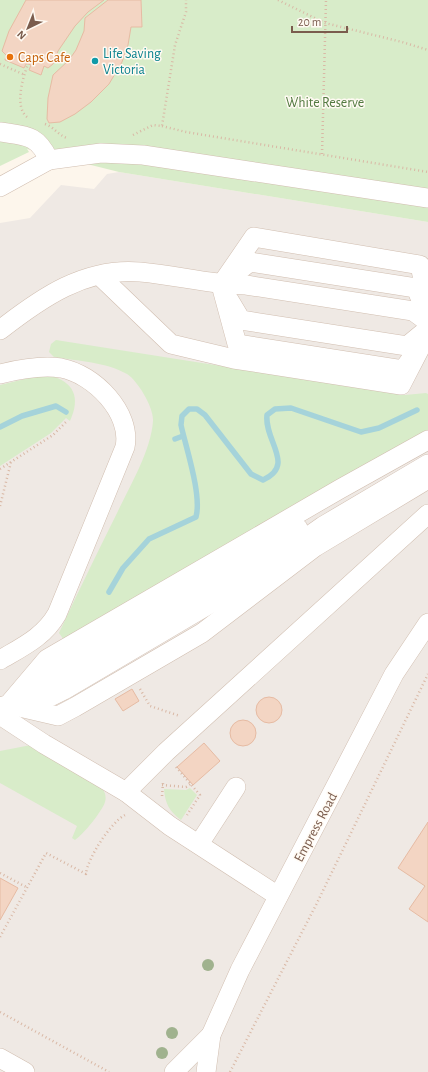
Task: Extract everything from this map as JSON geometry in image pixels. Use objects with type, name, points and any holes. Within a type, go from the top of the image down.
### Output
[{"type":"street","points":[[0,132],[35,139],[44,149],[50,160]]},
{"type":"street","points":[[0,187],[50,160],[101,153],[143,155],[428,198]]},
{"type":"street","points":[[221,285],[254,237],[420,265],[428,305]]},
{"type":"street","points":[[221,285],[252,250],[418,276],[428,311]]},
{"type":"street","points":[[221,285],[250,262],[416,288],[428,316]]},
{"type":"street","points":[[0,330],[27,309],[72,282],[110,273],[132,271],[221,285],[244,297],[428,327]]},
{"type":"street","points":[[100,276],[172,344],[234,359],[401,385],[428,327]]},
{"type":"street","points":[[221,285],[239,331],[405,358],[428,327]]},
{"type":"street","points":[[0,374],[30,368],[51,367],[62,368],[80,376],[110,398],[124,420],[127,434],[126,447],[57,614],[50,626],[34,640],[0,660]]},
{"type":"street","points":[[2,709],[47,659],[428,440]]},
{"type":"street","points":[[2,709],[38,685],[192,595],[345,499],[428,452]]},
{"type":"street","points":[[2,709],[52,696],[64,690],[208,606],[323,526],[428,464]]},
{"type":"street","points":[[2,709],[58,716],[75,707],[202,633],[315,547],[428,479]]},
{"type":"street","points":[[126,792],[144,772],[428,514]]},
{"type":"street","name":"Empress Road","points":[[206,1072],[211,1035],[240,970],[394,674],[428,623]]},
{"type":"street","points":[[2,709],[44,744],[126,792],[170,826],[278,896]]},
{"type":"street","points":[[199,844],[236,787]]},
{"type":"street","name":"Empress Road","points":[[174,1072],[211,1035]]},
{"type":"street","points":[[0,1058],[25,1072]]},
{"type":"path","points":[[162,126],[175,45],[186,12],[186,0]]},
{"type":"path","points":[[278,0],[325,23],[428,50]]},
{"type":"path","points":[[322,154],[324,129],[326,0]]},
{"type":"path","points":[[0,64],[25,74]]},
{"type":"path","points":[[28,64],[20,103],[23,114],[30,118]]},
{"type":"path","points":[[38,121],[50,125],[62,136],[74,140]]},
{"type":"path","points":[[128,136],[134,135],[153,125],[162,126],[186,132],[428,172]]},
{"type":"path","points":[[0,469],[53,435],[66,422]]},
{"type":"path","points":[[0,506],[11,462]]},
{"type":"path","points":[[230,1072],[317,903],[428,674]]},
{"type":"path","points":[[137,683],[150,706],[188,718],[194,726]]},
{"type":"path","points":[[170,769],[174,764],[200,795],[186,818]]},
{"type":"path","points":[[162,800],[162,785],[164,779]]},
{"type":"path","points":[[162,785],[186,787],[190,784]]},
{"type":"path","points":[[0,937],[46,853],[86,874],[88,863],[116,821],[127,814]]},
{"type":"path","points":[[0,873],[28,888]]},
{"type":"path","points":[[0,1012],[109,1072]]},
{"type":"shaded area","points":[[119,172],[428,222],[428,1072],[0,1072],[0,223],[30,218],[61,185],[94,189],[107,174]]},
{"type":"green space","name":"White Reserve","points":[[0,0],[428,0],[428,222],[119,172],[27,149],[29,152],[0,166]]},
{"type":"green space","points":[[56,340],[405,395],[426,393],[428,394],[428,431],[64,640],[59,633],[140,467],[149,444],[153,416],[148,402],[136,382],[131,377],[119,370],[101,364],[54,357],[49,352],[51,344]]},
{"type":"green space","points":[[49,375],[58,378],[70,386],[73,392],[75,405],[70,421],[66,418],[51,433],[0,466],[0,385]]},
{"type":"green space","points":[[31,745],[101,787],[104,792],[106,800],[101,811],[75,840],[72,838],[77,826],[0,783],[0,751]]},
{"type":"green space","points":[[190,788],[197,795],[181,820],[168,806],[164,789],[186,790]]},
{"type":"building","name":"Life Saving Victoria","points":[[26,0],[104,0],[88,12],[75,26],[58,51],[53,64],[48,68],[44,66],[41,75],[29,70],[31,65],[26,64],[24,68],[5,60],[6,55],[2,51],[9,31]]},
{"type":"building","name":"Life Saving Victoria","points":[[108,0],[141,0],[142,27],[131,27],[128,45],[122,62],[109,84],[91,102],[75,114],[60,122],[49,123],[47,119],[48,98],[53,75],[69,60],[76,50],[84,31],[85,18]]},
{"type":"building","points":[[132,689],[139,701],[123,711],[115,699]]},
{"type":"building","points":[[269,697],[278,701],[282,710],[278,719],[269,723],[260,719],[256,710],[260,701]]},
{"type":"building","points":[[243,720],[252,724],[256,733],[252,742],[243,746],[234,742],[230,733],[234,724]]},
{"type":"building","points":[[204,743],[220,761],[193,785],[177,767]]},
{"type":"building","points":[[428,822],[428,922],[409,909],[425,886],[398,868]]},
{"type":"building","points":[[0,878],[18,888],[0,920]]},
{"type":"waterway","points":[[0,427],[22,416],[56,406],[66,412]]},
{"type":"waterway","points":[[109,592],[123,568],[149,539],[196,517],[197,497],[195,484],[181,425],[182,416],[189,409],[197,409],[205,415],[251,474],[263,480],[273,474],[277,467],[278,460],[267,425],[267,415],[275,409],[291,408],[361,432],[379,428],[417,410]]},
{"type":"waterway","points":[[175,439],[183,436]]},
{"type":"place","name":"Caps Cafe","points":[[10,57]]},
{"type":"place","name":"Life Saving Victoria","points":[[95,61]]}]
